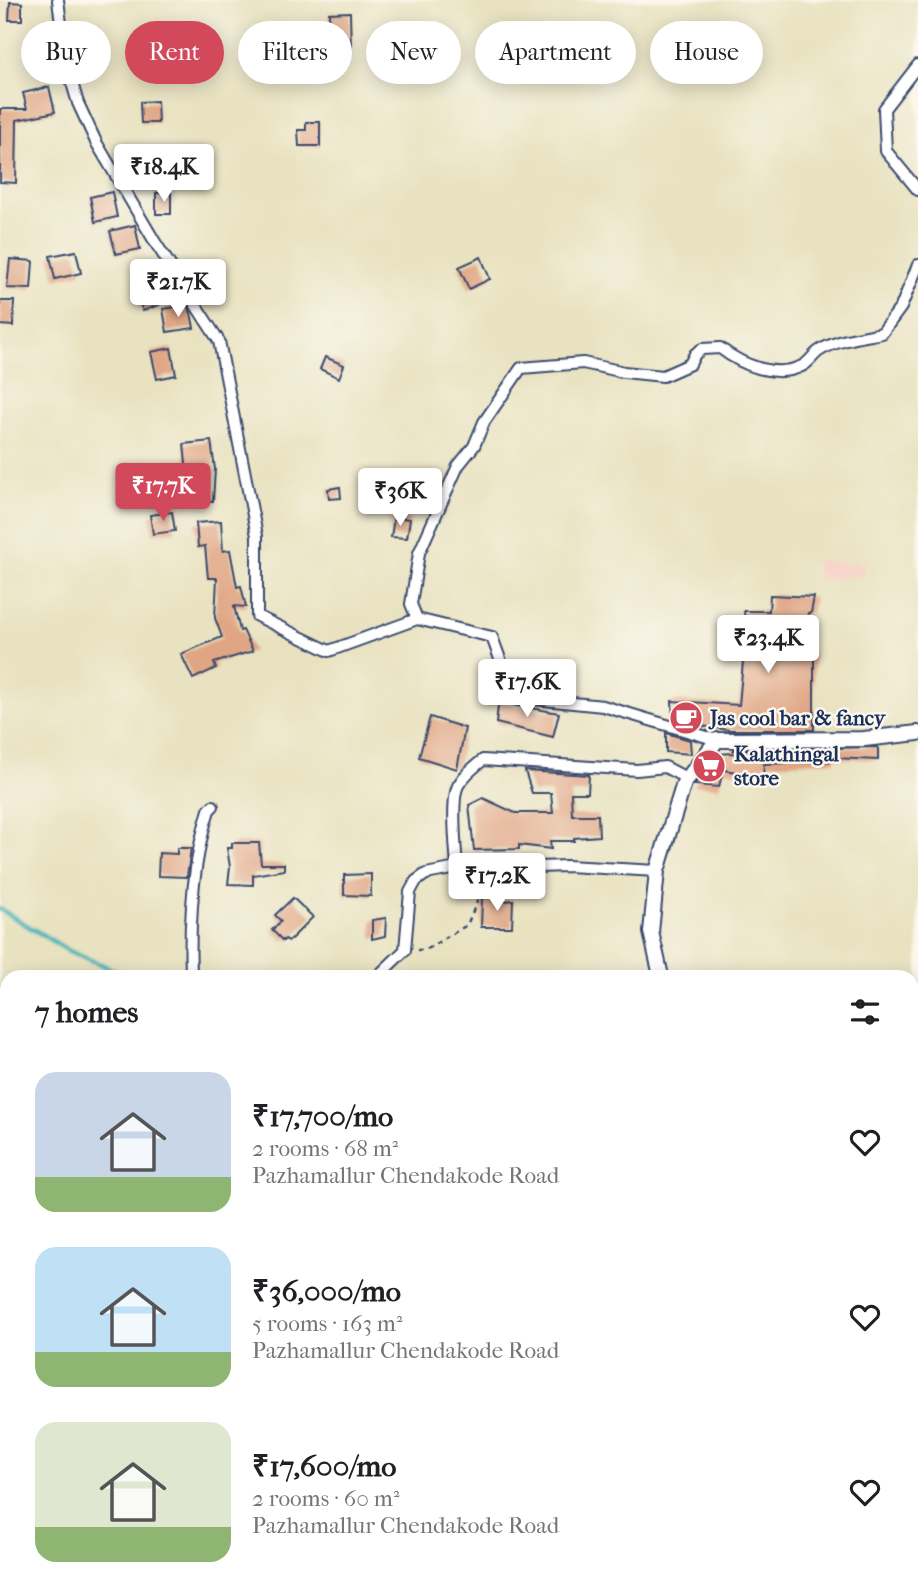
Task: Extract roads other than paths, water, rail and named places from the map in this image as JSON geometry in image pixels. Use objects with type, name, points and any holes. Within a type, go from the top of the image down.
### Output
[{"type":"street","points":[[58,0],[66,63],[78,103],[96,142],[155,242],[219,341],[257,536],[257,616],[329,651],[417,619],[492,638],[514,697],[603,706],[717,740],[864,739],[918,733]]},
{"type":"street","points":[[918,65],[884,109],[886,151],[918,190]]},
{"type":"street","points":[[417,619],[411,604],[419,553],[458,466],[474,446],[484,422],[521,368],[583,363],[624,372],[663,376],[690,364],[695,354],[702,349],[720,348],[735,360],[758,368],[783,371],[804,366],[819,351],[882,333],[901,307],[918,265]]},
{"type":"street","points":[[660,970],[651,932],[657,871],[684,783],[717,740]]},
{"type":"street","points":[[457,868],[454,812],[457,786],[470,770],[483,760],[638,770],[665,767],[688,779]]},
{"type":"street","points":[[191,970],[191,913],[198,845],[209,810],[213,806]]},
{"type":"street","points":[[384,970],[405,950],[409,901],[416,881],[426,874],[457,868],[494,877],[538,867],[611,867],[657,871]]},
{"type":"waterway","points":[[0,909],[69,951],[115,970]]},
{"type":"place","name":"Jas cool bar & fancy","points":[[686,718]]},
{"type":"place","name":"Kalathingal store","points":[[709,766]]}]
